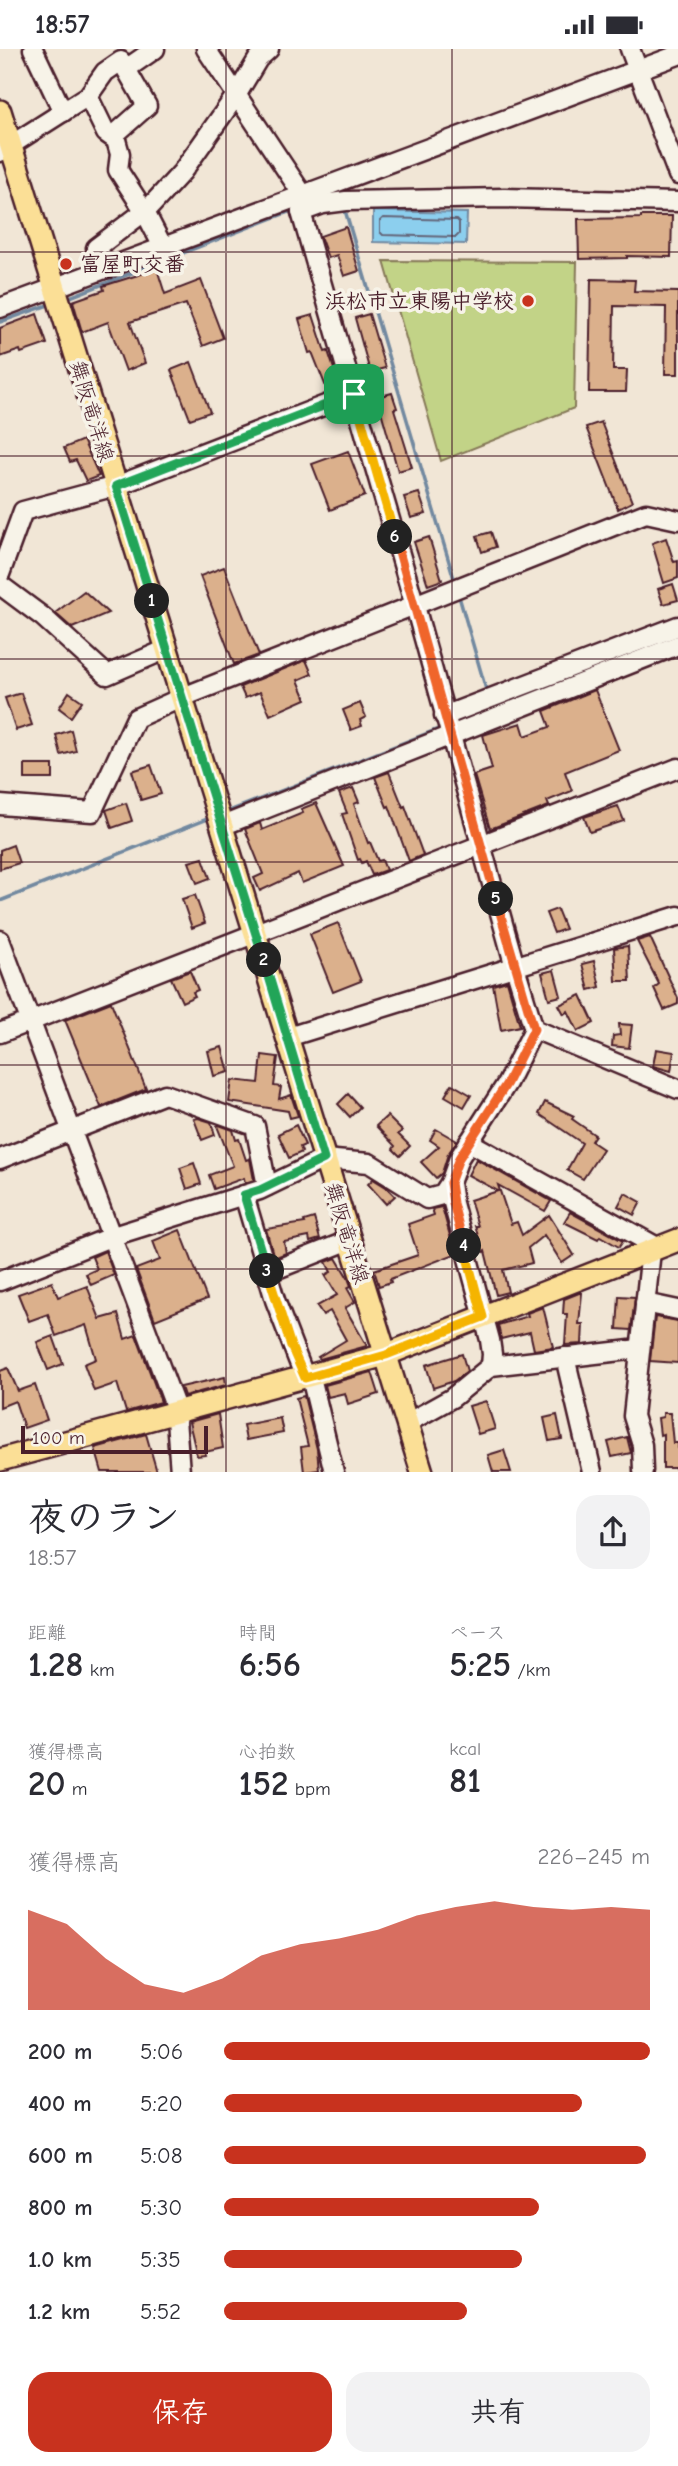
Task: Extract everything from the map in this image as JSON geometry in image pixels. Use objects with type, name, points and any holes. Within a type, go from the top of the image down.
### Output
[{"type":"main road","name":"舞阪竜洋線","points":[[0,111],[5,148],[55,289],[422,1472]]},
{"type":"main road","points":[[0,1460],[386,1355],[663,1246]]},
{"type":"street","points":[[33,49],[64,112]]},
{"type":"street","points":[[125,69],[155,49]]},
{"type":"street","points":[[0,1281],[113,1236],[244,1195],[324,1159],[369,1163],[427,1199],[442,1195],[450,1183],[459,1158],[507,1083],[534,1029],[302,204],[237,94],[206,49]]},
{"type":"street","points":[[109,268],[96,249],[145,212],[182,172],[237,94],[258,59],[268,49]]},
{"type":"street","points":[[630,49],[678,175]]},
{"type":"street","points":[[2,303],[55,289],[163,247],[302,204],[678,55]]},
{"type":"street","points":[[5,148],[88,96],[105,72],[121,61],[147,106],[112,137]]},
{"type":"street","points":[[88,96],[106,133],[116,140],[120,154],[118,170],[145,212],[163,247]]},
{"type":"street","points":[[302,204],[504,198],[678,202]]},
{"type":"street","points":[[0,574],[23,512],[116,486],[354,394]]},
{"type":"street","points":[[0,805],[92,812],[136,718],[646,513],[678,520]]},
{"type":"street","points":[[0,585],[43,617],[107,675],[167,649]]},
{"type":"street","points":[[444,716],[678,626]]},
{"type":"street","points":[[223,827],[678,645]]},
{"type":"street","points":[[0,1033],[678,768]]},
{"type":"street","points":[[288,1037],[678,916]]},
{"type":"street","points":[[0,940],[175,1406],[180,1472]]},
{"type":"street","points":[[534,1029],[678,1089]]},
{"type":"street","points":[[0,1159],[164,1094],[255,1126],[267,1186]]},
{"type":"street","points":[[469,1142],[663,1246],[645,1303],[632,1416],[642,1445],[642,1472]]},
{"type":"street","points":[[450,1183],[492,1354],[491,1366]]},
{"type":"street","points":[[244,1195],[291,1346],[308,1377],[334,1472]]},
{"type":"street","points":[[267,1273],[350,1240]]},
{"type":"street","points":[[645,1303],[678,1310]]},
{"type":"street","points":[[407,1423],[452,1398],[491,1366],[639,1349]]},
{"type":"street","points":[[565,1357],[592,1472]]},
{"type":"green space","points":[[384,261],[577,262],[574,408],[441,461]]},
{"type":"water","points":[[373,211],[467,213],[466,244],[373,242]]},
{"type":"building","points":[[672,216],[671,257],[579,259],[578,219]]},
{"type":"building","points":[[346,227],[359,271],[344,276],[337,255],[328,258],[320,236]]},
{"type":"building","points":[[157,269],[165,294],[201,280],[223,338],[203,346],[186,304],[130,322],[145,363],[126,371],[108,322],[82,332],[73,301],[104,290],[103,286]]},
{"type":"building","points":[[591,279],[635,280],[634,291],[678,292],[678,374],[665,374],[666,307],[614,306],[613,370],[627,370],[626,392],[589,392]]},
{"type":"building","points":[[37,314],[47,344],[0,357],[0,328]]},
{"type":"building","points":[[369,314],[385,368],[370,372],[355,318]]},
{"type":"building","points":[[313,315],[340,387],[328,392],[312,352],[309,353],[299,319]]},
{"type":"building","points":[[191,362],[210,412],[190,419],[171,370]]},
{"type":"building","points":[[392,393],[397,408],[394,409],[412,467],[398,471],[377,397]]},
{"type":"building","points":[[601,422],[632,502],[618,509],[586,427]]},
{"type":"building","points":[[83,440],[99,476],[86,481],[76,460],[70,462],[64,448]]},
{"type":"building","points":[[348,451],[365,496],[330,510],[312,464]]},
{"type":"building","points":[[419,493],[426,514],[411,518],[404,497]]},
{"type":"building","points":[[491,532],[496,547],[482,552],[477,536]]},
{"type":"building","points":[[429,537],[442,580],[428,585],[414,542]]},
{"type":"building","points":[[666,538],[674,562],[678,561],[678,578],[664,583],[652,543]]},
{"type":"building","points":[[224,567],[259,655],[234,664],[200,576]]},
{"type":"building","points":[[673,584],[678,600],[663,604],[658,589]]},
{"type":"building","points":[[84,591],[108,613],[72,628],[55,613]]},
{"type":"building","points":[[306,660],[312,674],[298,680],[306,699],[270,715],[260,692],[245,698],[240,687]]},
{"type":"building","points":[[595,690],[619,750],[565,772],[572,791],[547,801],[549,806],[490,829],[474,775],[492,769],[483,735],[521,723],[525,736],[550,727],[544,711]]},
{"type":"building","points":[[69,692],[82,701],[71,717],[59,708]]},
{"type":"building","points":[[21,693],[32,725],[16,730],[5,698]]},
{"type":"building","points":[[360,703],[366,717],[360,720],[362,726],[351,730],[343,710]]},
{"type":"building","points":[[71,730],[76,751],[61,755],[56,735]]},
{"type":"building","points":[[25,765],[53,765],[53,779],[25,779]]},
{"type":"building","points":[[151,765],[161,794],[141,800],[132,771]]},
{"type":"building","points":[[389,772],[423,855],[409,861],[375,777]]},
{"type":"building","points":[[353,788],[359,802],[354,804],[368,843],[370,842],[378,861],[382,860],[386,870],[372,875],[366,861],[362,863],[358,860],[342,814],[347,813],[339,793]]},
{"type":"building","points":[[126,803],[132,821],[112,828],[106,810]]},
{"type":"building","points":[[316,803],[344,866],[302,883],[298,873],[260,891],[254,878],[263,874],[245,829],[260,823],[262,830],[303,813],[301,809]]},
{"type":"building","points":[[618,806],[624,821],[590,832],[584,817]]},
{"type":"building","points":[[13,845],[19,863],[0,869],[0,850]]},
{"type":"building","points":[[203,858],[210,878],[197,883],[189,862]]},
{"type":"building","points":[[195,895],[205,923],[192,928],[182,899]]},
{"type":"building","points":[[557,909],[565,929],[554,933],[546,913]]},
{"type":"building","points":[[338,923],[361,981],[333,992],[310,934]]},
{"type":"building","points":[[650,937],[678,998],[678,1004],[664,1010],[654,988],[659,984],[637,941]]},
{"type":"building","points":[[628,946],[630,981],[616,981],[614,948]]},
{"type":"building","points":[[594,961],[600,987],[589,990],[582,964]]},
{"type":"building","points":[[554,970],[561,996],[549,999],[542,973]]},
{"type":"building","points":[[190,971],[198,990],[193,992],[195,996],[182,1002],[171,978]]},
{"type":"building","points":[[507,981],[520,1026],[501,1030],[493,985]]},
{"type":"building","points":[[581,995],[594,1023],[578,1031],[568,1011],[564,1014],[559,1005]]},
{"type":"building","points":[[111,1002],[146,1089],[101,1107],[65,1020]]},
{"type":"building","points":[[619,1024],[632,1025],[629,1048],[612,1046],[613,1036],[620,1035]]},
{"type":"building","points":[[222,1047],[229,1072],[214,1076],[208,1051]]},
{"type":"building","points":[[656,1049],[674,1052],[671,1071],[653,1066]]},
{"type":"building","points":[[262,1055],[278,1057],[274,1086],[281,1087],[279,1099],[291,1095],[298,1116],[290,1118],[288,1111],[229,1102],[232,1080],[259,1083]]},
{"type":"building","points":[[452,1084],[471,1095],[464,1107],[445,1096]]},
{"type":"building","points":[[348,1094],[360,1107],[350,1117],[338,1104]]},
{"type":"building","points":[[545,1102],[574,1116],[572,1119],[595,1135],[591,1141],[603,1149],[583,1179],[567,1170],[582,1143],[539,1114]]},
{"type":"building","points":[[387,1116],[402,1131],[398,1134],[410,1146],[400,1156],[393,1149],[395,1146],[376,1126]]},
{"type":"building","points":[[194,1119],[211,1122],[215,1135],[202,1140]]},
{"type":"building","points":[[296,1125],[305,1145],[300,1147],[302,1152],[289,1158],[278,1134]]},
{"type":"building","points":[[217,1126],[233,1130],[236,1140],[239,1139],[246,1160],[250,1159],[254,1180],[245,1183],[244,1178],[214,1189],[209,1175],[233,1166]]},
{"type":"building","points":[[436,1129],[457,1141],[448,1154],[442,1173],[436,1178],[421,1162],[439,1146],[430,1140]]},
{"type":"building","points":[[476,1159],[551,1201],[545,1211],[498,1185],[511,1224],[517,1222],[522,1235],[549,1215],[574,1255],[562,1263],[544,1235],[528,1248],[532,1263],[503,1270],[508,1292],[496,1295],[470,1200],[498,1191],[468,1175]]},
{"type":"building","points":[[194,1163],[201,1184],[187,1189],[180,1168]]},
{"type":"building","points":[[373,1179],[395,1196],[386,1204],[368,1184]]},
{"type":"building","points":[[625,1193],[641,1202],[634,1215],[618,1206]]},
{"type":"building","points":[[442,1207],[455,1254],[390,1279],[391,1282],[379,1286],[374,1270],[418,1255],[408,1224],[434,1215],[432,1209]]},
{"type":"building","points":[[570,1212],[623,1241],[619,1247],[600,1236],[598,1239],[564,1222]]},
{"type":"building","points":[[314,1218],[320,1239],[310,1242],[309,1237],[284,1242],[286,1253],[274,1258],[266,1229],[305,1223],[304,1221]]},
{"type":"building","points":[[180,1230],[207,1299],[155,1320],[136,1269],[160,1260],[153,1241]]},
{"type":"building","points":[[105,1251],[114,1275],[91,1285],[86,1274],[97,1269],[92,1257]]},
{"type":"building","points":[[336,1258],[348,1278],[351,1286],[347,1288],[355,1302],[345,1308],[367,1346],[320,1359],[318,1357],[346,1340],[330,1311],[323,1315],[317,1306],[337,1295],[325,1275],[331,1272],[326,1262]]},
{"type":"building","points":[[52,1282],[58,1297],[87,1286],[100,1319],[118,1314],[125,1339],[136,1335],[161,1402],[126,1412],[117,1383],[94,1391],[84,1364],[96,1359],[86,1325],[56,1336],[48,1314],[29,1321],[18,1294]]},
{"type":"building","points":[[582,1293],[579,1324],[583,1324],[582,1344],[565,1345],[567,1314],[563,1314],[564,1299]]},
{"type":"building","points":[[619,1296],[635,1297],[631,1330],[617,1329]]},
{"type":"building","points":[[543,1307],[553,1347],[534,1350],[530,1332],[501,1339],[498,1325],[528,1316],[527,1313]]},
{"type":"building","points":[[655,1317],[678,1321],[678,1363],[650,1361]]},
{"type":"building","points":[[53,1336],[63,1364],[48,1370],[37,1342]]},
{"type":"building","points":[[462,1354],[467,1371],[454,1381],[433,1388],[426,1365]]},
{"type":"building","points":[[8,1368],[18,1391],[35,1385],[47,1420],[24,1428],[15,1401],[0,1407],[0,1371]]},
{"type":"building","points":[[372,1372],[379,1394],[348,1404],[345,1393],[328,1397],[325,1385]]},
{"type":"building","points":[[225,1377],[226,1385],[184,1396],[181,1387]]},
{"type":"building","points":[[304,1396],[317,1449],[319,1470],[304,1472],[301,1447],[308,1446],[296,1398]]},
{"type":"building","points":[[486,1401],[495,1429],[478,1434],[469,1406]]},
{"type":"building","points":[[663,1413],[670,1413],[673,1443],[678,1443],[678,1468],[663,1468],[663,1434],[660,1435],[658,1418],[663,1417]]},
{"type":"building","points":[[218,1414],[223,1448],[197,1456],[189,1422]]},
{"type":"building","points":[[557,1415],[562,1439],[549,1441],[544,1418]]},
{"type":"building","points":[[280,1418],[283,1433],[246,1440],[243,1425]]},
{"type":"building","points":[[146,1434],[157,1472],[102,1472],[95,1448]]},
{"type":"building","points":[[627,1437],[631,1453],[612,1457],[608,1442]]},
{"type":"building","points":[[504,1450],[511,1472],[493,1472],[488,1455]]},
{"type":"waterway","points":[[344,207],[455,582]]},
{"type":"waterway","points":[[65,299],[296,209]]},
{"type":"waterway","points":[[0,322],[51,304]]},
{"type":"waterway","points":[[458,593],[487,693]]},
{"type":"waterway","points":[[452,724],[678,636]]},
{"type":"waterway","points":[[227,812],[441,728]]},
{"type":"waterway","points":[[0,901],[210,818]]},
{"type":"place","name":"富屋町交番","points":[[66,264]]},
{"type":"place","name":"浜松市立東陽中学校","points":[[528,301]]},
{"type":"route","points":[[354,394],[534,1029],[507,1083],[459,1158],[450,1183],[483,1317],[386,1355],[305,1378],[275,1300],[244,1195],[324,1159],[116,486],[354,394]]}]
